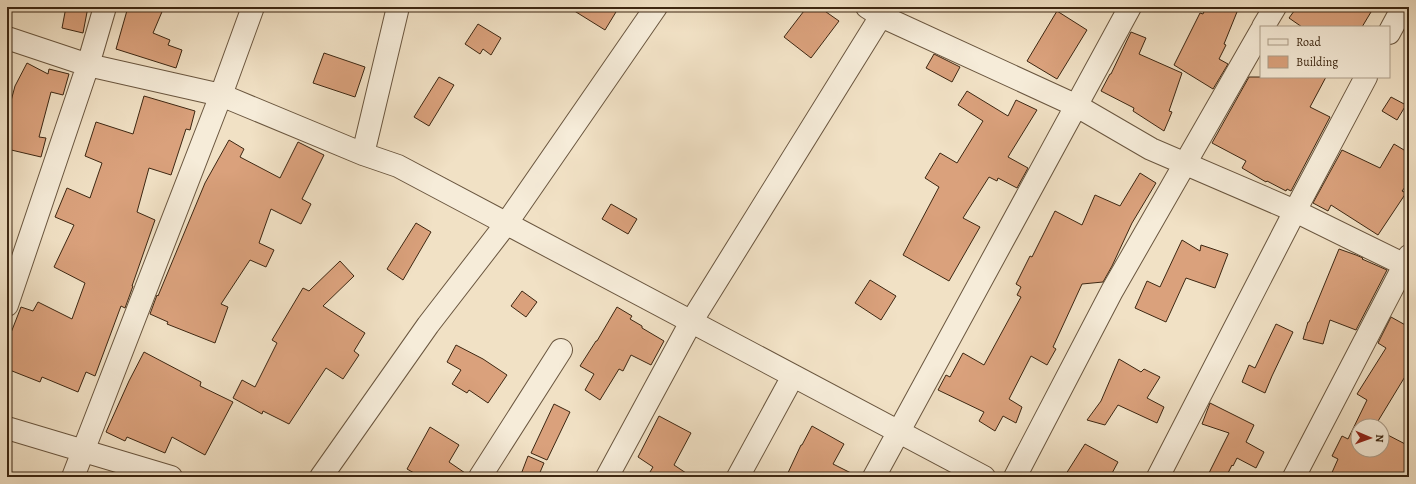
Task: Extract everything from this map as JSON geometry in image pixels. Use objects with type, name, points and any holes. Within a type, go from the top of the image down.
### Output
[{"type":"street","points":[[7,305],[88,65],[105,7]]},
{"type":"street","points":[[73,477],[221,95],[253,7]]},
{"type":"street","points":[[363,154],[398,7]]},
{"type":"street","points":[[321,477],[428,325],[506,224],[656,7]]},
{"type":"street","points":[[874,477],[1130,7]]},
{"type":"street","points":[[1264,26],[1275,7]]},
{"type":"street","points":[[1390,31],[1403,7]]},
{"type":"street","points":[[607,477],[691,322],[874,12],[1077,106],[1151,149],[1408,262],[1294,477]]},
{"type":"street","points":[[1015,477],[1112,291],[1260,33]]},
{"type":"street","points":[[7,38],[88,65],[221,95],[363,154],[398,166],[984,477]]},
{"type":"street","points":[[1158,477],[1294,211],[1365,78]]},
{"type":"street","points":[[480,477],[561,350]]},
{"type":"street","points":[[738,477],[793,376]]},
{"type":"street","points":[[7,428],[171,477]]},
{"type":"building","points":[[66,7],[88,7],[83,33],[62,28]]},
{"type":"building","points":[[128,7],[164,7],[153,33],[170,40],[168,45],[182,50],[176,68],[116,49]]},
{"type":"building","points":[[568,7],[619,7],[605,30]]},
{"type":"building","points":[[807,7],[819,7],[839,21],[811,58],[784,37]]},
{"type":"building","points":[[1206,7],[1239,7],[1224,44],[1226,45],[1219,59],[1228,64],[1213,89],[1174,65],[1200,13],[1203,14]]},
{"type":"building","points":[[1297,7],[1374,7],[1363,26],[1301,26],[1289,18]]},
{"type":"building","points":[[1057,11],[1087,30],[1057,79],[1027,61]]},
{"type":"building","points":[[478,24],[501,38],[491,55],[483,49],[480,54],[465,44]]},
{"type":"building","points":[[1131,32],[1146,38],[1139,54],[1182,73],[1169,111],[1172,112],[1164,131],[1133,111],[1134,108],[1101,91],[1111,74]]},
{"type":"building","points":[[324,53],[365,67],[355,97],[313,83]]},
{"type":"building","points":[[934,54],[960,67],[952,82],[926,68]]},
{"type":"building","points":[[27,63],[48,74],[49,69],[69,74],[63,95],[51,92],[39,137],[46,138],[41,157],[7,149],[7,116],[15,86]]},
{"type":"building","points":[[439,77],[454,85],[429,126],[414,117]]},
{"type":"building","points":[[1249,77],[1325,78],[1310,107],[1330,117],[1291,191],[1287,189],[1286,191],[1267,181],[1266,182],[1242,168],[1246,161],[1212,143]]},
{"type":"building","points":[[967,91],[1008,116],[1016,100],[1037,110],[1008,157],[1028,168],[1017,188],[998,178],[997,181],[989,177],[963,218],[980,227],[949,281],[903,255],[939,187],[925,178],[940,153],[957,163],[983,121],[958,105]]},
{"type":"building","points":[[144,96],[195,111],[190,130],[186,129],[171,175],[149,168],[137,212],[155,220],[125,308],[121,306],[95,376],[86,372],[78,392],[42,377],[40,382],[7,369],[7,343],[21,307],[33,311],[38,302],[72,319],[85,283],[54,267],[74,225],[55,217],[67,188],[90,198],[102,163],[85,156],[96,122],[133,134]]},
{"type":"building","points":[[1391,97],[1406,105],[1397,120],[1382,111]]},
{"type":"building","points":[[229,140],[244,149],[240,157],[280,178],[298,142],[324,155],[302,199],[311,204],[301,224],[271,209],[259,243],[274,250],[266,267],[250,260],[221,304],[228,307],[215,343],[167,324],[168,322],[150,314],[205,183]]},
{"type":"building","points":[[1394,144],[1409,153],[1409,182],[1402,191],[1406,193],[1378,235],[1331,205],[1328,211],[1313,203],[1342,150],[1380,168]]},
{"type":"building","points":[[1140,173],[1156,183],[1132,223],[1103,282],[1082,284],[1053,347],[1056,349],[1047,365],[1031,356],[1009,399],[1022,407],[1016,423],[1003,416],[995,431],[979,421],[984,412],[938,390],[946,375],[950,377],[963,353],[984,365],[1021,297],[1017,295],[1021,287],[1016,284],[1030,256],[1032,257],[1055,211],[1082,225],[1095,195],[1120,206]]},
{"type":"building","points":[[611,204],[637,219],[628,234],[602,219]]},
{"type":"building","points":[[416,223],[431,232],[403,280],[387,269]]},
{"type":"building","points":[[1182,240],[1200,251],[1201,245],[1228,254],[1215,288],[1186,278],[1166,322],[1135,308],[1147,281],[1160,287]]},
{"type":"building","points":[[1339,249],[1363,258],[1362,259],[1387,270],[1356,330],[1330,320],[1323,344],[1303,339],[1308,322]]},
{"type":"building","points":[[340,261],[354,276],[323,306],[365,333],[354,351],[359,355],[343,379],[326,368],[289,424],[263,411],[262,414],[233,398],[242,380],[255,387],[277,343],[272,340],[303,288],[309,291]]},
{"type":"building","points":[[870,280],[896,296],[881,320],[855,303]]},
{"type":"building","points":[[522,291],[537,302],[526,317],[511,306]]},
{"type":"building","points":[[617,307],[632,316],[630,319],[642,326],[642,328],[664,341],[651,365],[631,355],[623,371],[619,369],[600,400],[585,390],[594,374],[580,366]]},
{"type":"building","points":[[1391,317],[1409,327],[1409,370],[1380,418],[1358,418],[1367,400],[1357,394],[1386,348],[1378,343]]},
{"type":"building","points":[[1276,324],[1293,332],[1265,393],[1242,382],[1249,365],[1255,368]]},
{"type":"building","points":[[456,345],[483,359],[507,375],[488,403],[469,390],[467,393],[452,384],[461,370],[447,362]]},
{"type":"building","points":[[144,352],[201,382],[200,386],[233,402],[205,455],[172,437],[165,453],[127,437],[125,441],[106,432]]},
{"type":"building","points":[[1119,359],[1141,372],[1144,369],[1160,377],[1147,398],[1164,407],[1157,423],[1118,405],[1105,425],[1087,420],[1101,401]]},
{"type":"building","points":[[1210,403],[1254,425],[1246,442],[1264,452],[1256,468],[1237,458],[1226,477],[1207,477],[1229,433],[1202,424]]},
{"type":"building","points":[[554,404],[570,412],[547,460],[531,453]]},
{"type":"building","points":[[659,416],[691,433],[674,465],[692,477],[647,477],[653,467],[638,457]]},
{"type":"building","points":[[812,426],[844,444],[833,464],[859,477],[786,477]]},
{"type":"building","points":[[430,427],[459,445],[449,462],[468,475],[468,477],[421,477],[407,469]]},
{"type":"building","points":[[1350,435],[1350,458],[1390,458],[1390,436],[1409,446],[1409,465],[1403,477],[1330,477],[1338,459],[1332,456],[1342,436],[1348,439]]},
{"type":"building","points":[[1085,444],[1118,462],[1110,477],[1064,477]]},
{"type":"building","points":[[528,456],[544,463],[538,477],[520,477]]}]
